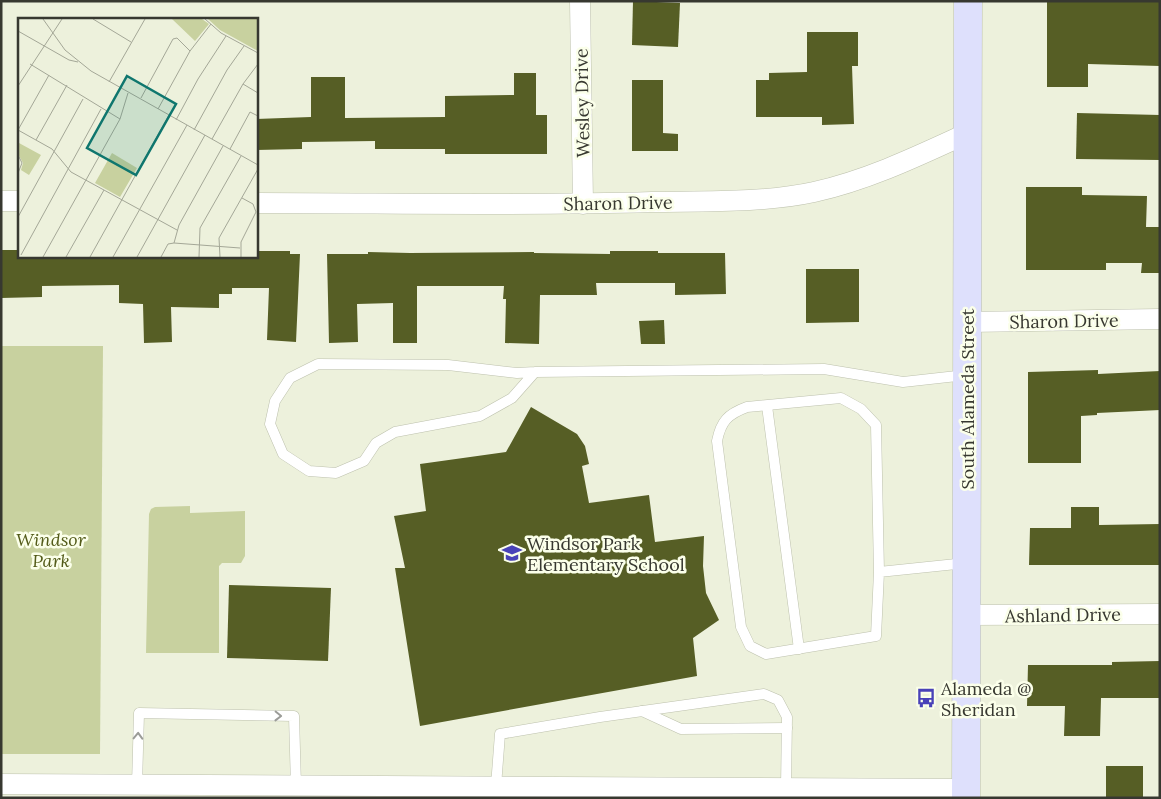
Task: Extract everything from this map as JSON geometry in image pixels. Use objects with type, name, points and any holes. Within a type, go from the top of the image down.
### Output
[{"type":"main road","name":"South Alameda Street","points":[[966,793],[968,1]]},
{"type":"street","name":"Wesley Drive","points":[[580,1],[583,204]]},
{"type":"street","name":"Sharon Drive","points":[[258,203],[583,204],[771,198],[813,193],[859,180],[905,162],[968,133]]},
{"type":"street","points":[[1,201],[18,201]]},
{"type":"street","name":"Sharon Drive","points":[[967,322],[1160,320]]},
{"type":"street","name":"Ashland Drive","points":[[967,616],[1160,614]]},
{"type":"street","points":[[1,784],[786,788],[966,793]]},
{"type":"lane","points":[[535,372],[512,398],[480,416],[395,432],[376,443],[364,460],[336,473],[309,471],[283,454],[270,424],[275,401],[290,378],[318,364],[448,365],[517,372],[824,369],[903,382],[967,375]]},
{"type":"lane","points":[[841,398],[861,409],[876,425],[879,572],[876,636],[766,654],[750,646],[741,627],[717,441],[720,428],[732,412],[747,407],[768,406],[841,398]]},
{"type":"lane","points":[[768,406],[800,649]]},
{"type":"lane","points":[[879,572],[967,563]]},
{"type":"lane","points":[[496,786],[500,734],[764,694],[778,700],[787,717],[786,788]]},
{"type":"lane","points":[[642,711],[681,729],[787,728]]},
{"type":"lane","points":[[137,785],[139,713],[294,716],[296,786]]},
{"type":"green space","name":"Windsor Park","points":[[1,346],[103,346],[100,754],[1,754]]},
{"type":"green space","points":[[190,506],[190,513],[245,511],[245,556],[241,563],[222,563],[219,566],[219,653],[146,653],[149,514],[151,509],[155,507]]},
{"type":"building","points":[[633,1],[680,3],[678,47],[632,45]]},
{"type":"building","points":[[1047,1],[1160,1],[1160,66],[1088,64],[1088,87],[1047,87]]},
{"type":"building","points":[[807,32],[858,32],[858,66],[852,66],[854,124],[822,125],[822,117],[756,117],[756,80],[769,80],[769,73],[807,72]]},
{"type":"building","points":[[514,73],[536,73],[536,115],[547,115],[547,154],[445,154],[445,149],[375,149],[375,141],[302,142],[302,149],[258,150],[258,119],[311,117],[311,77],[345,77],[345,118],[445,117],[445,96],[514,95]]},
{"type":"building","points":[[632,80],[663,80],[663,133],[678,134],[678,151],[632,151]]},
{"type":"building","points":[[1077,113],[1160,115],[1160,160],[1076,159]]},
{"type":"building","points":[[1026,187],[1082,187],[1082,195],[1147,196],[1146,227],[1160,227],[1160,273],[1141,273],[1142,263],[1106,263],[1106,270],[1026,270]]},
{"type":"building","points":[[1,250],[18,250],[18,258],[258,258],[258,251],[290,251],[290,254],[300,254],[296,342],[267,340],[269,288],[232,288],[232,294],[219,294],[219,308],[171,307],[172,342],[144,343],[143,304],[119,303],[119,285],[42,286],[42,297],[1,298]]},
{"type":"building","points":[[610,251],[725,253],[726,294],[675,295],[675,283],[596,283],[597,295],[540,295],[539,344],[505,343],[506,299],[503,299],[504,286],[417,286],[417,343],[393,343],[393,303],[357,304],[358,342],[329,343],[327,254],[368,254],[368,252],[534,252],[610,254]]},
{"type":"building","points":[[806,269],[859,269],[859,322],[806,323]]},
{"type":"building","points":[[664,320],[665,344],[641,344],[639,321]]},
{"type":"building","points":[[1098,370],[1098,374],[1160,371],[1160,410],[1097,413],[1097,415],[1081,416],[1081,463],[1028,463],[1028,372]]},
{"type":"building","points":[[531,407],[577,434],[585,446],[589,464],[582,466],[589,503],[649,495],[655,542],[704,536],[703,566],[706,593],[719,620],[693,638],[697,676],[420,726],[395,568],[405,568],[394,516],[426,511],[420,464],[506,452]]},
{"type":"building","points":[[1071,507],[1099,507],[1099,525],[1160,524],[1160,565],[1029,565],[1030,528],[1071,528]]},
{"type":"building","points":[[229,585],[331,588],[328,661],[227,658]]},
{"type":"building","points":[[1160,661],[1160,698],[1101,698],[1100,736],[1064,736],[1065,706],[1027,706],[1028,665],[1112,665],[1112,662]]},
{"type":"building","points":[[1106,766],[1143,766],[1143,798],[1106,798]]},
{"type":"place","name":"Windsor Park Elementary School","points":[[512,553]]},
{"type":"place","name":"Alameda @ Sheridan","points":[[926,698]]}]
